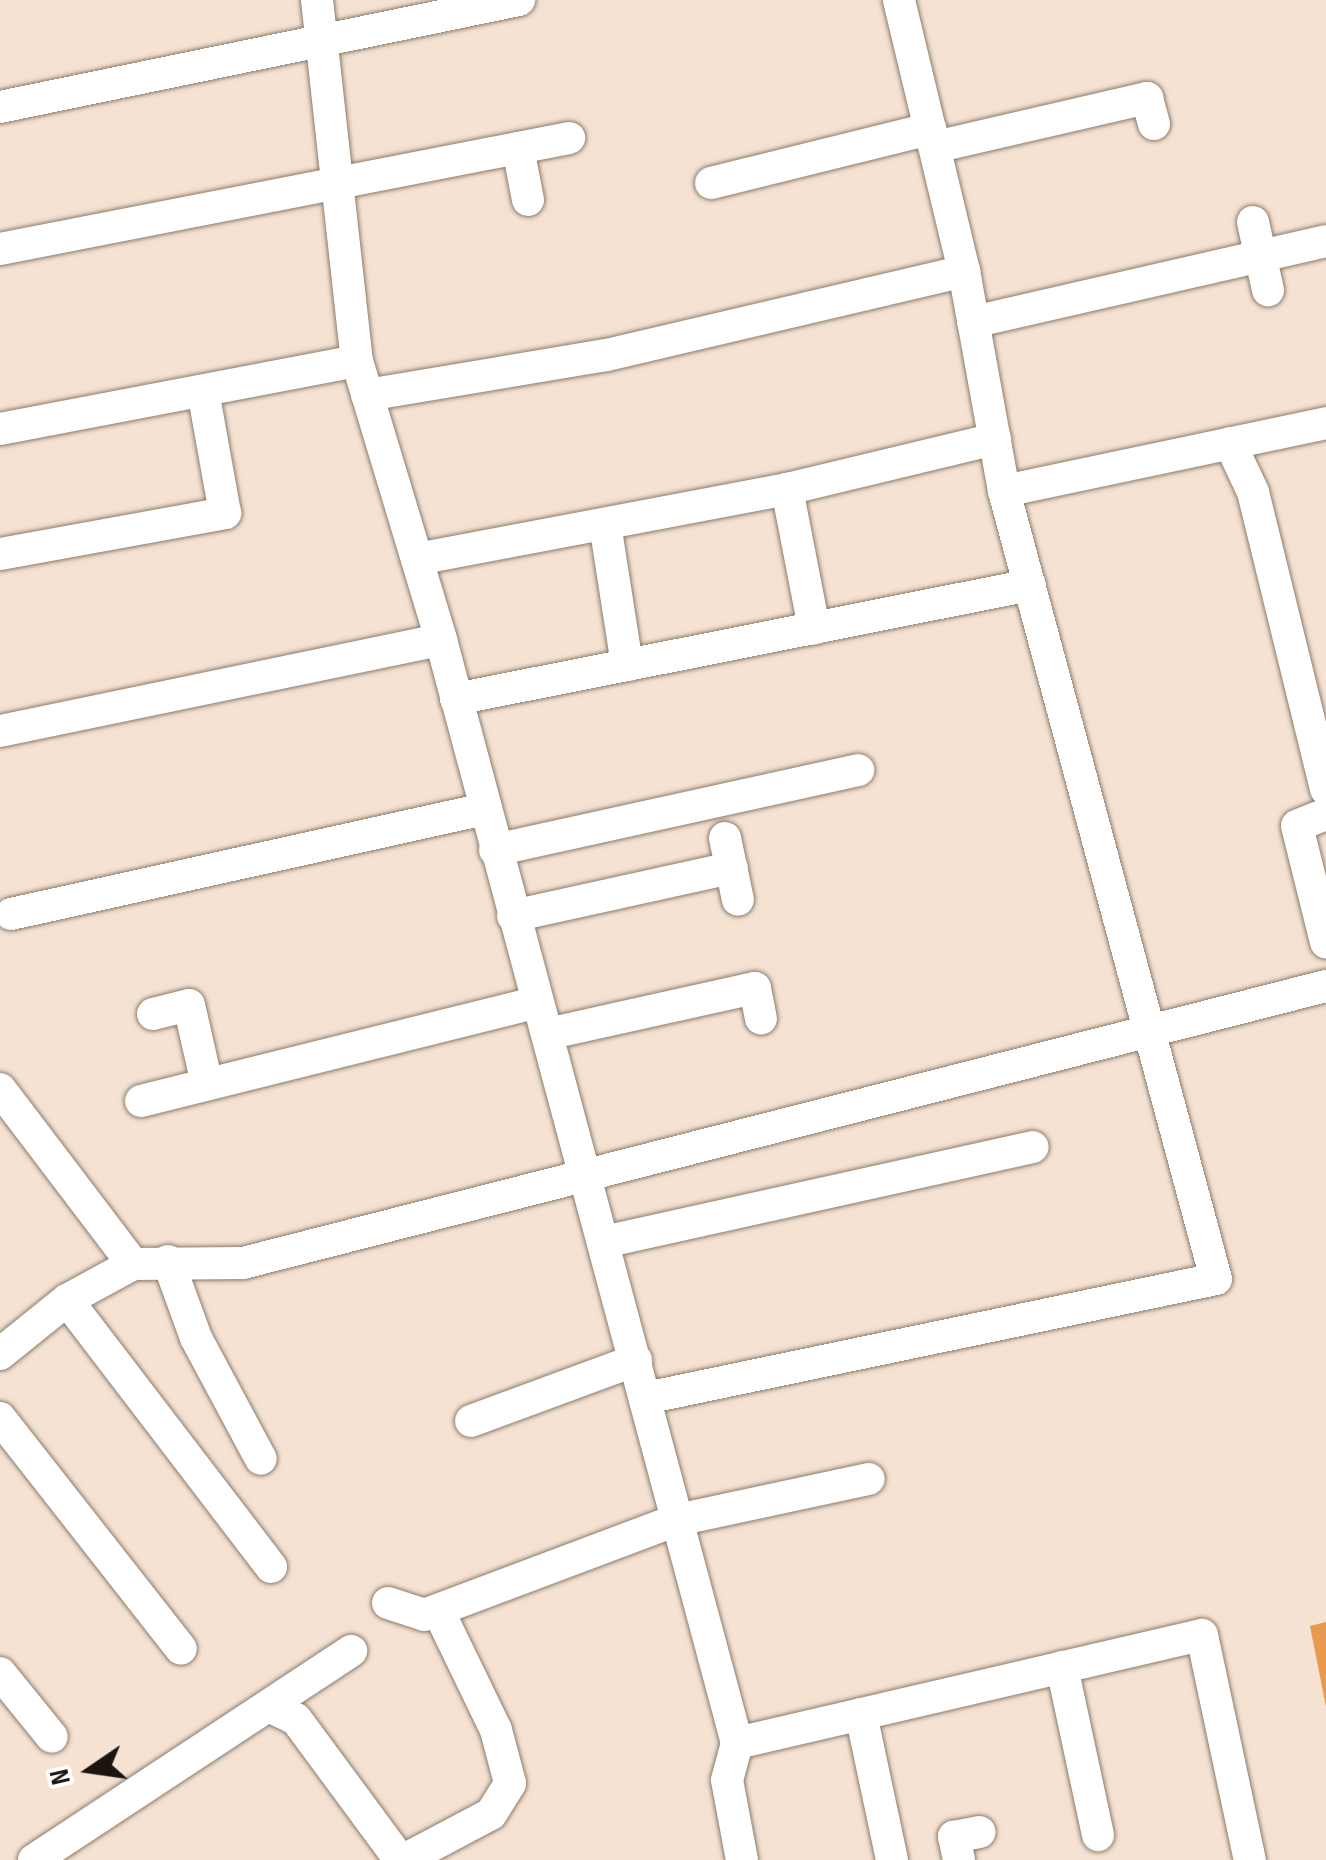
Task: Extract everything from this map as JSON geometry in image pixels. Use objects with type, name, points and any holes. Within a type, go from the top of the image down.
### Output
[{"type":"street","points":[[317,0],[327,42],[357,361],[441,640],[483,810],[586,1173],[737,1742],[728,1780],[742,1860]]},
{"type":"street","points":[[0,107],[327,42],[460,6],[519,0]]},
{"type":"street","points":[[646,1398],[1216,1279],[1153,1028],[1004,491],[964,271],[899,0]]},
{"type":"street","points":[[711,182],[1148,98],[1154,124]]},
{"type":"street","points":[[0,249],[569,138]]},
{"type":"street","points":[[518,148],[528,200]]},
{"type":"street","points":[[1253,222],[1268,290]]},
{"type":"street","points":[[973,322],[1326,241]]},
{"type":"street","points":[[367,395],[606,355],[964,271]]},
{"type":"street","points":[[0,429],[357,361]]},
{"type":"street","points":[[0,554],[224,513],[202,391]]},
{"type":"street","points":[[1004,491],[1326,423]]},
{"type":"street","points":[[416,559],[787,489],[995,439]]},
{"type":"street","points":[[1230,443],[1253,492],[1279,665],[1326,789]]},
{"type":"street","points":[[787,489],[814,628]]},
{"type":"street","points":[[605,524],[626,665]]},
{"type":"street","points":[[456,698],[1030,586]]},
{"type":"street","points":[[0,731],[441,640]]},
{"type":"street","points":[[495,850],[858,770]]},
{"type":"street","points":[[12,914],[483,810]]},
{"type":"street","points":[[1326,814],[1297,826],[1326,942]]},
{"type":"street","points":[[513,916],[732,868]]},
{"type":"street","points":[[0,1354],[67,1300],[133,1264],[243,1262],[1326,986]]},
{"type":"street","points":[[547,1034],[754,988],[762,1018]]},
{"type":"street","points":[[140,1101],[538,1002]]},
{"type":"street","points":[[153,1014],[189,1006],[207,1084]]},
{"type":"street","points":[[0,1089],[133,1264]]},
{"type":"street","points":[[604,1242],[1033,1147]]},
{"type":"street","points":[[168,1261],[196,1338],[261,1459]]},
{"type":"street","points":[[67,1300],[271,1568]]},
{"type":"street","points":[[471,1421],[636,1360]]},
{"type":"street","points":[[0,1418],[181,1649]]},
{"type":"street","points":[[388,1602],[424,1615],[678,1520],[869,1479]]},
{"type":"street","points":[[273,1708],[296,1719],[402,1860],[491,1814],[510,1784],[496,1730],[438,1610]]},
{"type":"street","points":[[737,1742],[1202,1635],[1250,1860]]},
{"type":"street","points":[[34,1860],[273,1708],[350,1651]]},
{"type":"street","points":[[1062,1668],[1098,1834]]},
{"type":"street","points":[[0,1673],[52,1738]]},
{"type":"street","points":[[861,1714],[892,1860]]},
{"type":"street","points":[[959,1860],[954,1838],[980,1832]]},
{"type":"shaded area","points":[[1326,1622],[1326,1707],[1310,1626]]}]
